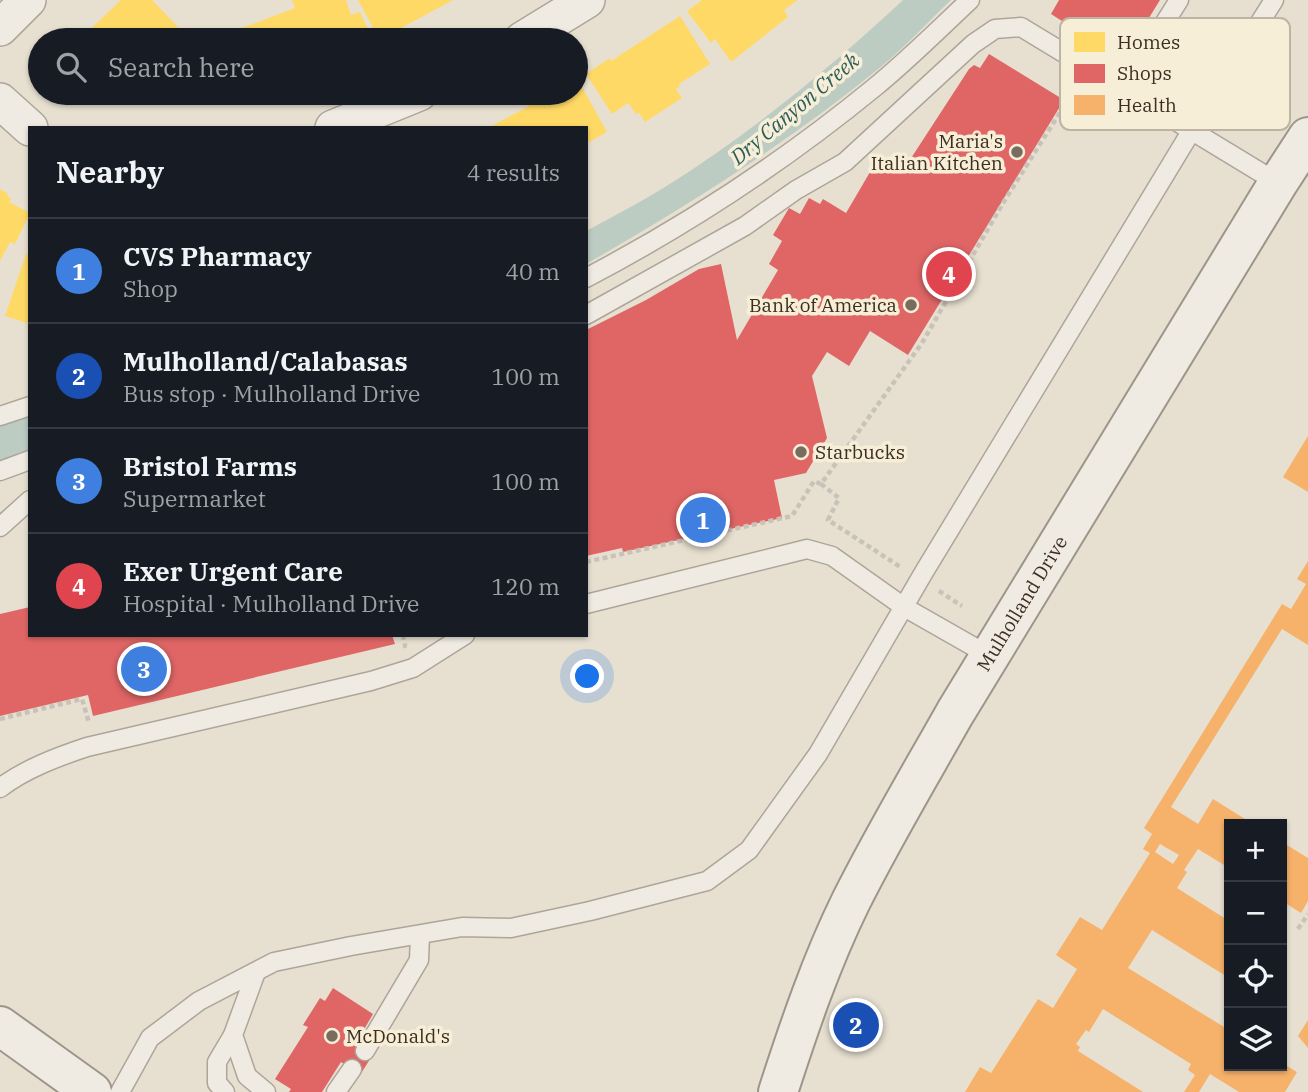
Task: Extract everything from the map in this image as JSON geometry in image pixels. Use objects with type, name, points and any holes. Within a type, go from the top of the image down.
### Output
[{"type":"main road","name":"Mulholland Drive","points":[[778,1092],[804,1011],[850,903],[938,744],[1308,137]]},
{"type":"main road","points":[[0,1026],[92,1092]]},
{"type":"street","points":[[0,27],[28,0]]},
{"type":"street","points":[[542,28],[587,0]]},
{"type":"street","points":[[0,101],[28,126]]},
{"type":"street","points":[[337,126],[389,105]]},
{"type":"lane","points":[[588,277],[630,255],[774,165],[877,85],[970,0]]},
{"type":"lane","points":[[1168,18],[1179,0]]},
{"type":"lane","points":[[1263,18],[1274,0]]},
{"type":"lane","points":[[588,314],[745,226],[796,190],[845,162],[973,44],[995,29],[1021,27],[1060,51]]},
{"type":"lane","points":[[120,1092],[150,1038],[199,1001],[274,962],[462,927],[512,928],[590,911],[707,881],[749,850],[818,754],[920,579],[1192,130],[1278,183]]},
{"type":"lane","points":[[0,416],[28,407]]},
{"type":"lane","points":[[0,471],[28,461]]},
{"type":"lane","points":[[0,527],[28,502]]},
{"type":"lane","points":[[588,604],[807,549],[832,556],[904,607],[990,656]]},
{"type":"lane","points":[[0,788],[55,758],[87,747],[298,699],[413,668],[462,637]]},
{"type":"lane","points":[[365,1051],[419,960],[420,934]]},
{"type":"lane","points":[[225,1092],[217,1083],[217,1062],[233,1035],[256,972]]},
{"type":"lane","points":[[233,1035],[247,1076],[266,1092]]},
{"type":"lane","points":[[336,1092],[352,1069]]},
{"type":"path","points":[[821,484],[922,343],[1003,203],[1060,113]]},
{"type":"path","points":[[588,562],[792,516],[814,481],[839,498],[828,520],[962,606]]},
{"type":"path","points":[[392,649],[405,646],[403,637]]},
{"type":"path","points":[[0,719],[82,699],[88,723],[102,720]]},
{"type":"path","points":[[1298,929],[1308,914]]},
{"type":"water","name":"Dry Canyon Creek","points":[[903,0],[951,0],[891,58],[812,120],[701,195],[588,263],[588,230],[665,187],[728,145],[847,51]]},
{"type":"water","points":[[28,418],[28,452],[0,461],[0,426]]},
{"type":"building: Homes","points":[[121,0],[152,0],[178,27],[177,28],[92,28]]},
{"type":"building: Homes","points":[[292,0],[346,0],[351,15],[360,12],[368,28],[242,28],[295,8]]},
{"type":"building: Homes","points":[[358,0],[453,0],[401,28],[373,28]]},
{"type":"building: Homes","points":[[702,0],[798,0],[784,10],[788,17],[731,62],[715,39],[711,43],[687,11]]},
{"type":"building: Homes","points":[[680,16],[710,64],[679,84],[676,89],[682,98],[645,122],[628,103],[612,114],[588,77],[588,73],[610,58],[611,61]]},
{"type":"building: Homes","points":[[588,98],[607,132],[588,143],[588,126],[492,126],[531,105],[588,105]]},
{"type":"building: Homes","points":[[0,189],[11,198],[9,202],[28,212],[28,217],[15,244],[10,242],[0,261]]},
{"type":"building: Homes","points":[[26,254],[28,254],[28,323],[5,316]]},
{"type":"building: Shops","points":[[1059,0],[1160,0],[1149,18],[1060,20],[1051,14]]},
{"type":"building: Shops","points":[[989,54],[1060,98],[1060,107],[908,355],[870,331],[849,366],[827,352],[812,376],[827,438],[806,473],[774,480],[782,518],[623,552],[622,548],[588,556],[588,329],[699,269],[721,264],[737,340],[778,270],[769,264],[782,241],[773,235],[789,208],[800,214],[809,198],[820,204],[823,199],[846,213],[880,155],[904,169],[969,69],[974,65],[980,68]]},
{"type":"building: Shops","points":[[28,607],[28,637],[393,637],[395,644],[93,716],[88,695],[0,716],[0,614]]},
{"type":"building: Shops","name":"McDonald's","points":[[333,988],[373,1014],[355,1045],[372,1056],[360,1075],[341,1062],[322,1092],[289,1092],[291,1089],[275,1079],[308,1027],[303,1025],[320,998],[325,1001]]},
{"type":"building: Health","points":[[1308,436],[1308,492],[1283,477]]},
{"type":"building: Health","points":[[1308,561],[1308,645],[1282,629],[1171,807],[1198,824],[1213,799],[1245,819],[1224,819],[1224,865],[1198,849],[1184,870],[1187,872],[1177,888],[1224,918],[1224,975],[1152,930],[1128,968],[1224,1027],[1224,1071],[1287,1071],[1287,1066],[1297,1072],[1285,1092],[1239,1092],[1210,1074],[1199,1092],[1184,1092],[1195,1075],[1188,1070],[1191,1064],[1103,1009],[1089,1032],[1086,1030],[1076,1044],[1080,1047],[1078,1051],[1143,1092],[965,1092],[980,1067],[991,1073],[1038,999],[1053,1008],[1077,969],[1056,955],[1080,917],[1102,930],[1150,853],[1143,849],[1152,834],[1144,828],[1282,604],[1291,609],[1306,584],[1297,579]],"holes":[[[1160,844],[1179,855],[1173,864],[1155,852]]]},
{"type":"building: Health","points":[[1287,845],[1308,858],[1308,901],[1301,913],[1287,904]]},
{"type":"building: Health","points":[[1308,1020],[1308,1048],[1298,1036]]},
{"type":"place","name":"Maria's Italian Kitchen","points":[[1017,152]]},
{"type":"place","name":"Exer Urgent Care","points":[[949,274]]},
{"type":"place","name":"Bank of America","points":[[911,305]]},
{"type":"place","name":"Starbucks","points":[[801,452]]},
{"type":"place","name":"CVS Pharmacy","points":[[703,520]]},
{"type":"place","name":"Bristol Farms","points":[[144,669]]},
{"type":"place","name":"Mulholland/Calabasas","points":[[856,1025]]},
{"type":"place","name":"McDonald's","points":[[332,1036]]}]
